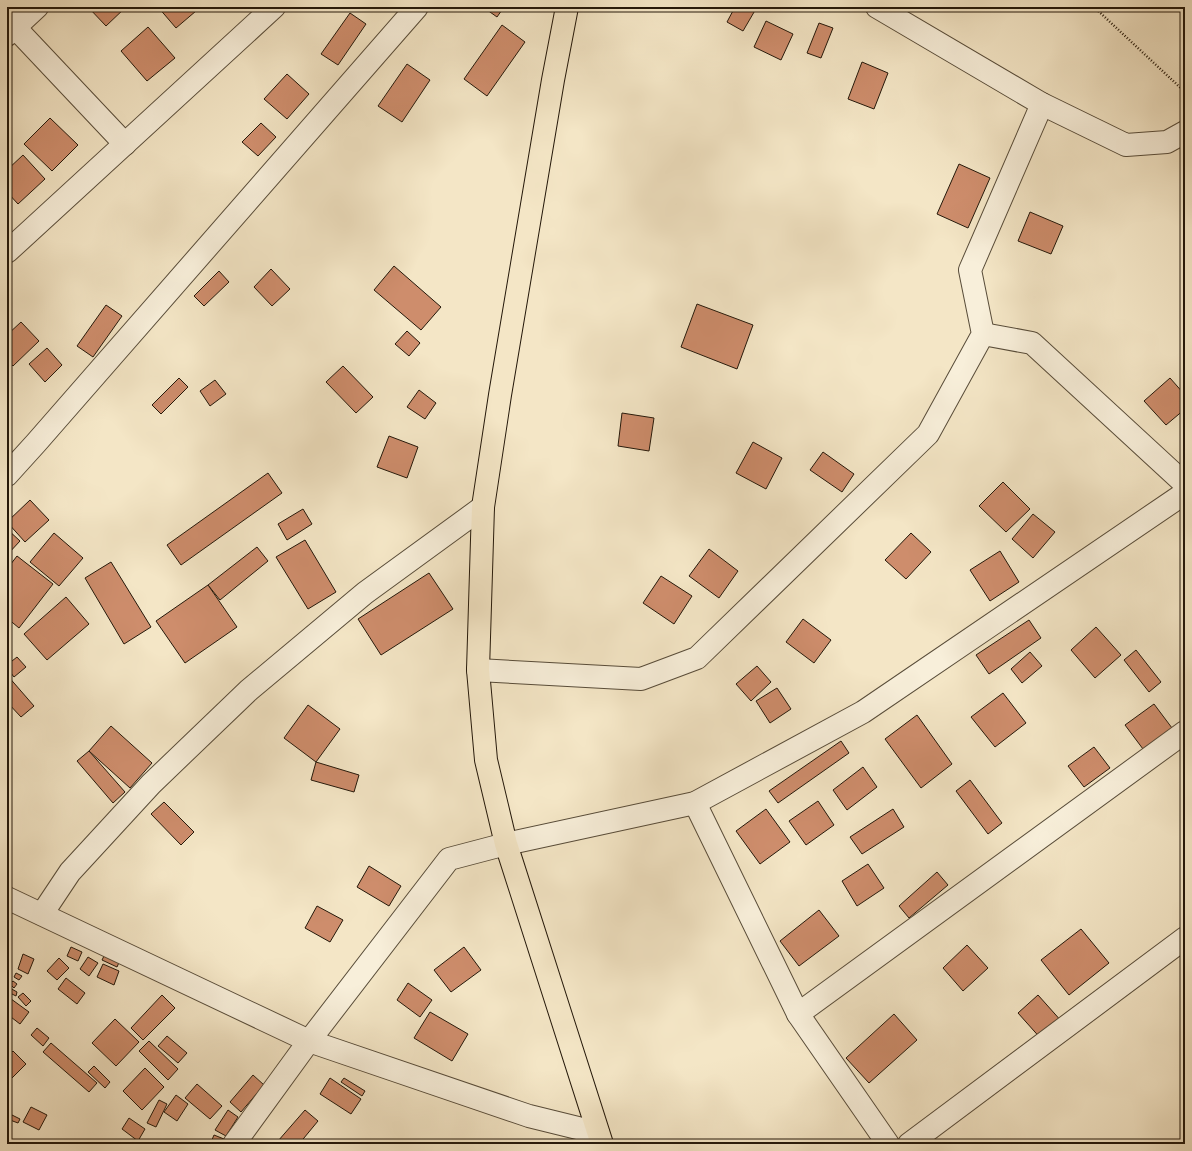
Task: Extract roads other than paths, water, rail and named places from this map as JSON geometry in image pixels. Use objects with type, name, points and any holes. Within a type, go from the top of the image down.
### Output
[{"type":"highway","points":[[567,7],[553,80],[483,507],[478,670],[486,760],[506,844],[600,1138]]},
{"type":"street","points":[[37,7],[10,27],[125,144]]},
{"type":"street","points":[[7,252],[274,7]]},
{"type":"street","points":[[7,475],[42,437],[417,7]]},
{"type":"street","points":[[877,7],[1042,104],[1126,145],[1167,142],[1185,132]]},
{"type":"street","points":[[478,670],[641,679],[697,658],[928,434],[983,334],[970,270],[1042,104]]},
{"type":"street","points":[[983,334],[1032,343],[1185,484]]},
{"type":"street","points":[[234,1144],[308,1042],[449,859],[506,844],[695,803],[862,712],[1185,493]]},
{"type":"street","points":[[42,914],[70,872],[151,784],[248,690],[365,593],[483,507]]},
{"type":"street","points":[[798,1014],[1185,732]]},
{"type":"street","points":[[695,803],[798,1014],[888,1144]]},
{"type":"street","points":[[7,898],[308,1042],[529,1116],[600,1138]]},
{"type":"street","points":[[909,1144],[1181,948]]}]
